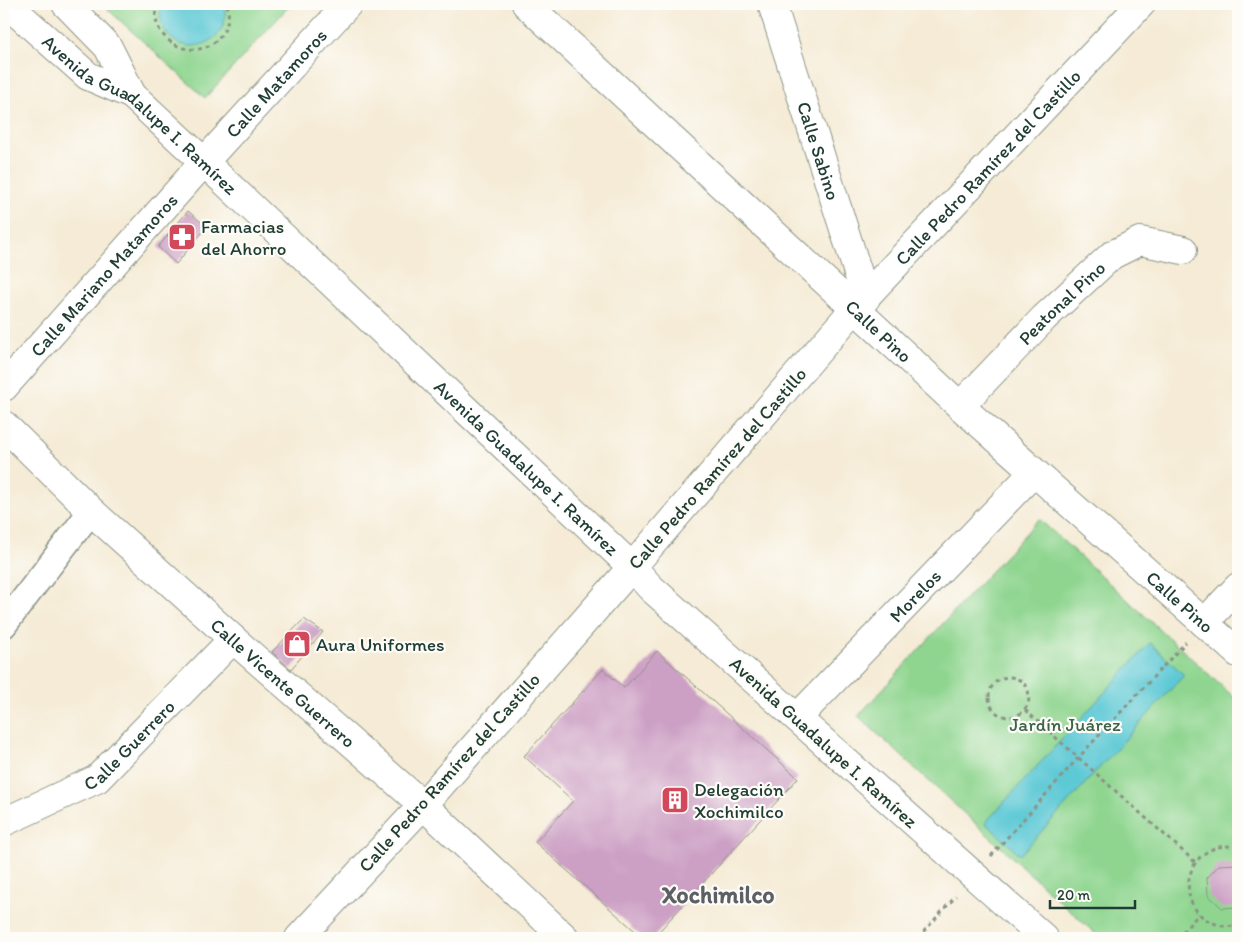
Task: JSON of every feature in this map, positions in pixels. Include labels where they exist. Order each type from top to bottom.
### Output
[{"type":"street","name":"Avenida Guadalupe I. Ramírez","points":[[6,4],[88,76],[132,95],[632,567],[651,588],[1044,938]]},
{"type":"street","points":[[66,4],[108,47],[132,95]]},
{"type":"street","name":"Calle Matamoros","points":[[204,162],[348,4]]},
{"type":"street","name":"Calle Pino","points":[[526,4],[861,303],[960,406],[1238,653]]},
{"type":"street","name":"Calle Sabino","points":[[772,4],[861,303]]},
{"type":"street","name":"Calle Pedro Ramírez del Castillo","points":[[298,938],[423,805],[861,303],[1141,4]]},
{"type":"street","name":"Calle Mariano Matamoros","points":[[4,387],[204,162]]},
{"type":"street","name":"Peatonal Pino","points":[[960,406],[1044,318],[1112,255],[1140,241],[1183,250]]},
{"type":"street","name":"Calle Vicente Guerrero","points":[[4,425],[91,511],[233,640],[423,805],[565,938]]},
{"type":"street","name":"Morelos","points":[[797,718],[1034,472]]},
{"type":"street","points":[[4,625],[91,511]]},
{"type":"street","points":[[1204,623],[1238,587]]},
{"type":"street","name":"Calle Guerrero","points":[[4,822],[97,779],[233,640]]},
{"type":"path","points":[[157,4],[157,23],[164,36],[176,46],[198,49],[205,48],[214,43],[221,36],[226,28],[228,19],[229,10],[227,4]]},
{"type":"path","points":[[918,938],[1078,758],[1204,623]]},
{"type":"path","points":[[1010,676],[1022,681],[1026,686],[1029,698],[1025,710],[1013,717],[999,715],[990,705],[988,698],[992,685],[997,680],[1010,676]]},
{"type":"path","points":[[1025,710],[1195,862]]},
{"type":"path","points":[[1238,847],[1214,848],[1202,855],[1195,862],[1189,877],[1188,890],[1191,903],[1199,914],[1210,922],[1222,926],[1238,925]]},
{"type":"path","points":[[1177,938],[1199,914]]},
{"type":"green space","points":[[102,4],[291,4],[205,98]]},
{"type":"green space","name":"Jardín Juárez","points":[[1039,519],[1238,701],[1238,938],[1100,938],[858,716]]},
{"type":"water","points":[[162,4],[224,4],[225,18],[221,30],[213,39],[203,44],[192,46],[181,44],[171,38],[163,27],[160,15]]},
{"type":"water","points":[[1150,643],[1184,675],[1020,855],[985,823]]},
{"type":"building","name":"Farmacias del Ahorro","points":[[188,211],[207,227],[176,264],[158,247]]},
{"type":"building","name":"Aura Uniformes","points":[[304,619],[323,632],[291,669],[272,652]]},
{"type":"building","name":"Delegación Xochimilco","points":[[657,651],[798,778],[653,938],[643,938],[535,842],[573,801],[524,756],[603,669],[624,688]]},
{"type":"building","points":[[1238,864],[1238,907],[1222,908],[1208,895],[1207,878],[1219,865]]},
{"type":"place","name":"Farmacias del Ahorro","points":[[182,237]]},
{"type":"place","name":"Aura Uniformes","points":[[297,644]]},
{"type":"place","name":"Delegación Xochimilco","points":[[675,800]]},
{"type":"district","name":"Xochimilco","points":[[718,895]]}]
